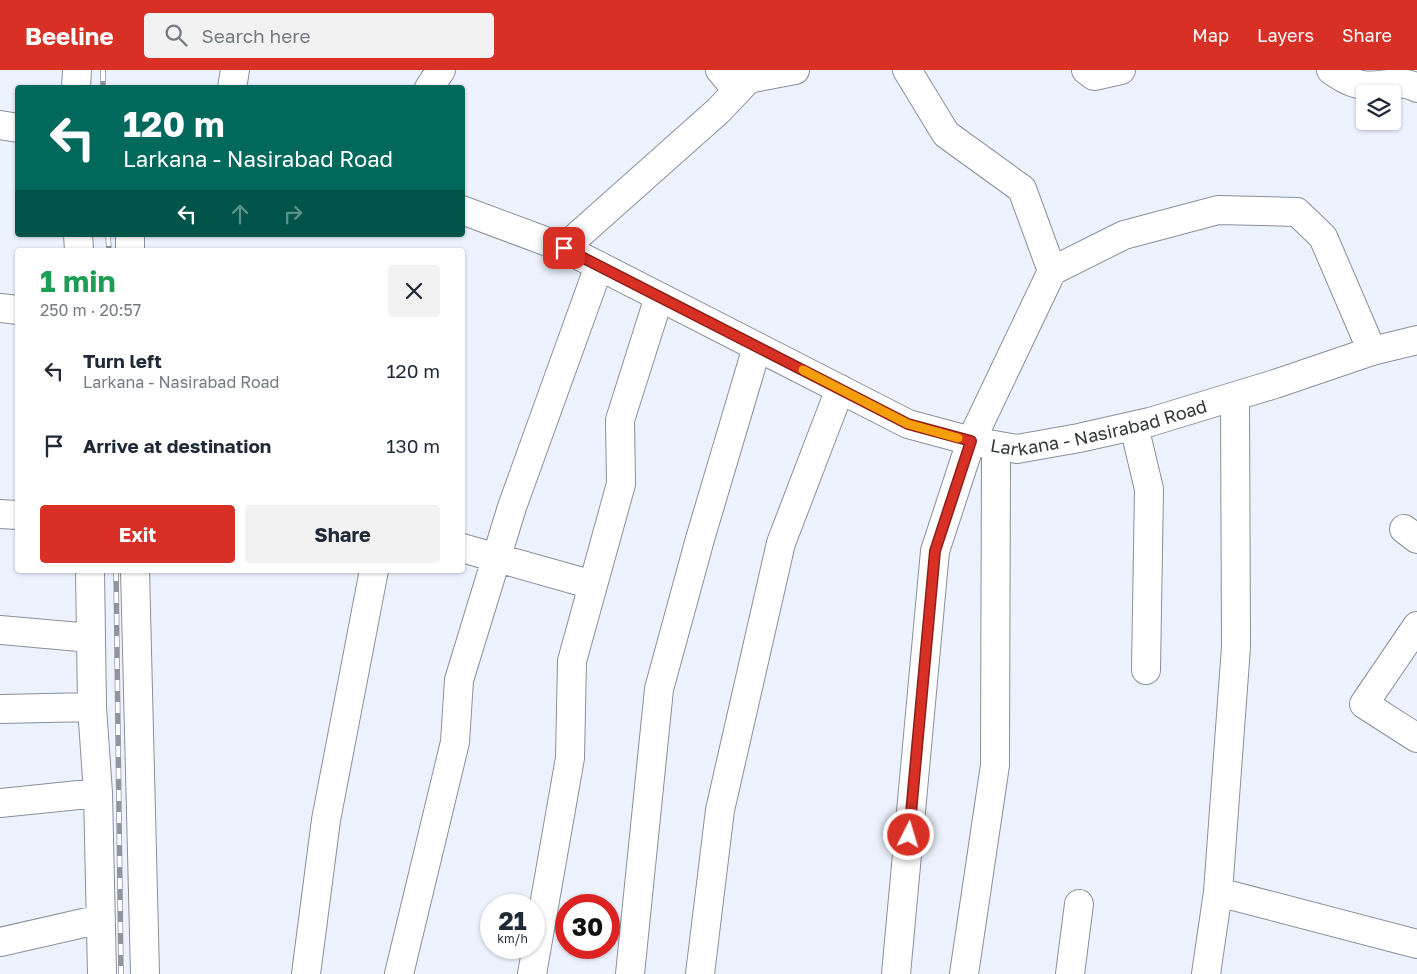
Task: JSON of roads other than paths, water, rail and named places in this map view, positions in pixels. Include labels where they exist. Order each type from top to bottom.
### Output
[{"type":"street","points":[[76,85],[77,70]]},
{"type":"street","points":[[232,85],[235,70]]},
{"type":"street","points":[[431,85],[441,70]]},
{"type":"street","points":[[564,248],[718,111],[741,77],[795,70]]},
{"type":"street","points":[[896,974],[935,551],[984,443],[1052,271],[1022,189],[946,134],[907,70]]},
{"type":"street","points":[[1086,70],[1094,76],[1121,70]]},
{"type":"street","points":[[1331,70],[1346,81],[1364,85],[1409,83],[1417,88]]},
{"type":"street","points":[[0,125],[15,128]]},
{"type":"street","points":[[1052,271],[1124,235],[1218,210],[1297,212],[1322,237],[1372,351]]},
{"type":"street","name":"Larkana - Nasirabad Road","points":[[465,211],[564,248],[908,424],[984,443],[1017,449],[1134,426],[1235,397],[1372,351],[1417,340]]},
{"type":"street","points":[[399,974],[455,742],[459,680],[512,507],[599,266]]},
{"type":"street","points":[[532,974],[570,758],[572,661],[621,484],[620,420],[659,297]]},
{"type":"street","points":[[0,308],[15,310]]},
{"type":"street","points":[[630,974],[659,689],[700,539],[757,347]]},
{"type":"street","points":[[700,974],[720,810],[780,543],[840,389]]},
{"type":"street","points":[[1206,974],[1218,892],[1236,647],[1235,397]]},
{"type":"street","points":[[1134,426],[1149,489],[1146,670]]},
{"type":"street","points":[[964,974],[996,765],[984,443]]},
{"type":"street","points":[[0,514],[15,515]]},
{"type":"street","points":[[465,549],[593,585]]},
{"type":"street","points":[[90,573],[92,706],[98,793],[102,974]]},
{"type":"street","points":[[135,573],[145,974]]},
{"type":"street","points":[[306,974],[326,820],[373,573]]},
{"type":"street","points":[[1417,626],[1364,704],[1417,738]]},
{"type":"street","points":[[0,630],[91,638]]},
{"type":"street","points":[[0,709],[92,706]]},
{"type":"street","points":[[0,803],[98,793]]},
{"type":"street","points":[[1218,892],[1417,944]]},
{"type":"street","points":[[1070,974],[1079,904]]},
{"type":"street","points":[[0,942],[101,918]]},
{"type":"railway","points":[[103,70],[103,85]]},
{"type":"railway","points":[[108,237],[109,248]]},
{"type":"railway","points":[[116,573],[121,974]]}]
